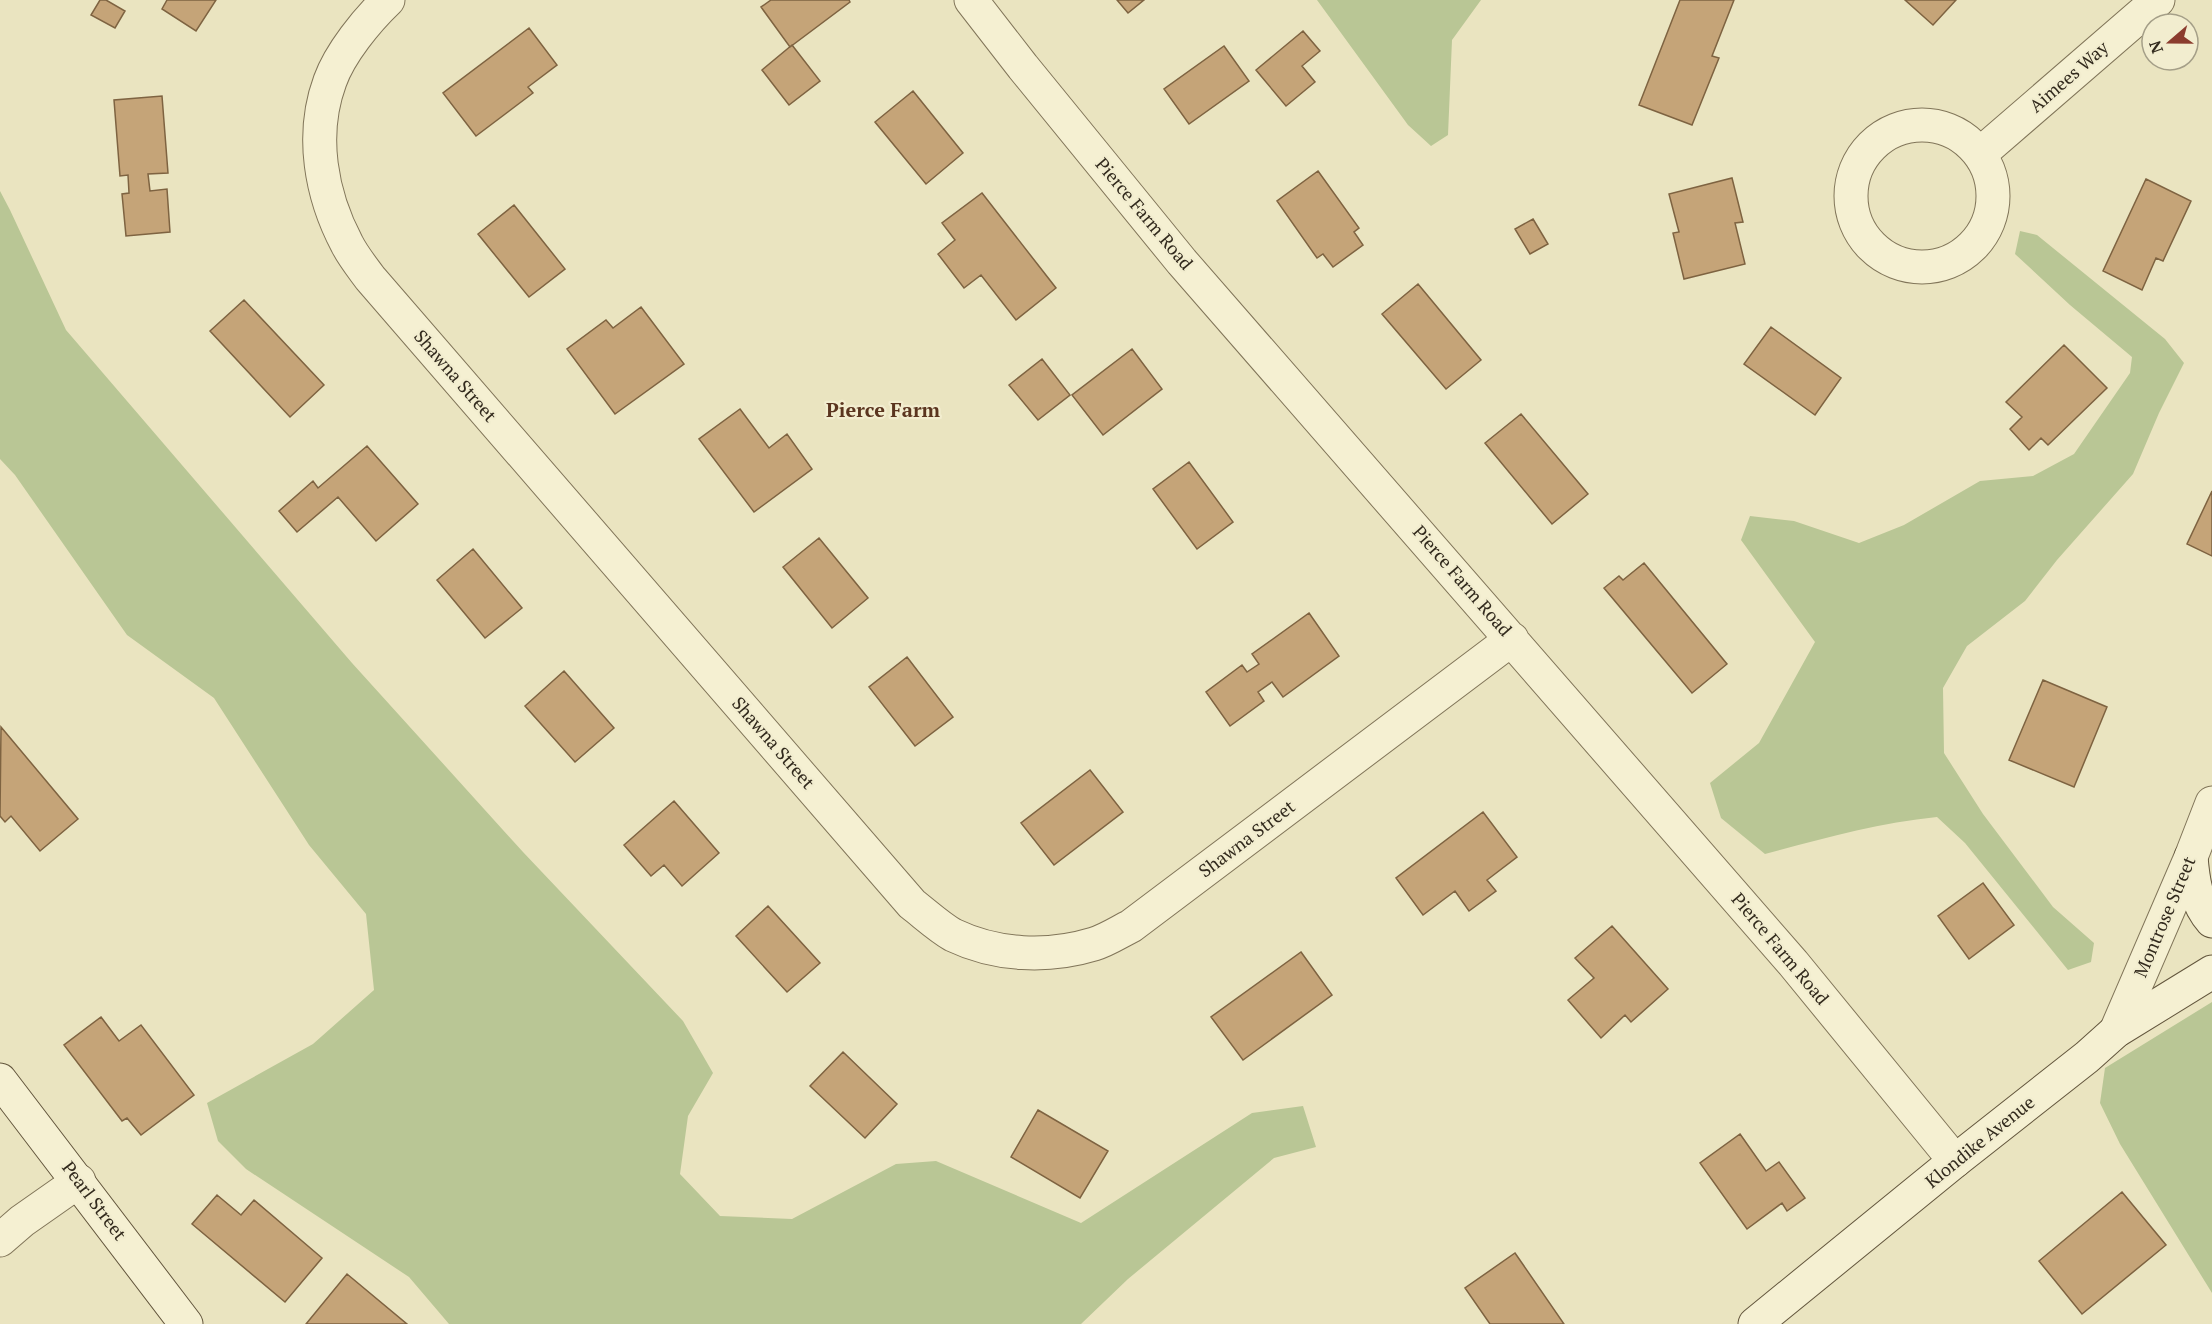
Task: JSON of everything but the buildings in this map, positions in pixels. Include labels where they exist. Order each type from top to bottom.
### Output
[{"type":"street","name":"Shawna Street","points":[[388,0],[369,18],[349,46],[330,80],[321,114],[320,153],[323,180],[332,214],[348,246],[378,287],[912,904],[952,934],[987,946],[1024,954],[1057,952],[1096,943],[1131,926],[1512,639]]},
{"type":"street","name":"Pierce Farm Road","points":[[971,0],[1023,68],[1182,262],[1793,963],[1955,1161]]},
{"type":"street","name":"Aimees Way","points":[[1980,154],[2158,0]]},
{"type":"street","points":[[1922,124],[1944,127],[1964,137],[1980,154],[1991,176],[1994,200],[1988,224],[1975,245],[1954,260],[1931,267],[1906,266],[1884,256],[1866,239],[1855,219],[1851,197],[1854,175],[1864,154],[1880,138],[1899,128],[1922,124]]},
{"type":"street","name":"Montrose Street","points":[[2116,1031],[2212,803]]},
{"type":"street","points":[[2191,857],[2194,885],[2203,911],[2212,921]]},
{"type":"street","name":"Klondike Avenue","points":[[1755,1324],[2087,1057],[2116,1031],[2212,972]]},
{"type":"street","name":"Pearl Street","points":[[0,1080],[186,1324]]},
{"type":"street","points":[[0,1240],[22,1221],[79,1181]]},
{"type":"green space","points":[[1317,0],[1481,0],[1452,40],[1448,135],[1431,146],[1408,125]]},
{"type":"green space","points":[[0,191],[66,330],[352,663],[523,852],[683,1021],[713,1073],[688,1116],[680,1174],[720,1216],[792,1219],[896,1164],[936,1161],[1081,1223],[1252,1113],[1303,1106],[1316,1147],[1274,1158],[1128,1279],[1081,1324],[449,1324],[409,1277],[246,1169],[218,1141],[207,1103],[313,1044],[374,990],[366,914],[309,845],[214,698],[127,635],[15,475],[0,459]]},
{"type":"green space","points":[[2020,231],[2037,235],[2165,339],[2184,363],[2159,413],[2133,474],[2057,560],[2025,601],[1967,646],[1943,688],[1944,753],[1983,814],[2053,907],[2094,943],[2091,962],[2068,970],[1965,843],[1937,817],[1871,827],[1765,854],[1721,818],[1710,783],[1759,743],[1815,642],[1741,540],[1750,516],[1794,521],[1859,543],[1904,525],[1980,481],[2033,476],[2074,454],[2130,373],[2132,357],[2070,305],[2015,254]]},
{"type":"green space","points":[[2212,1002],[2212,1293],[2120,1144],[2100,1103],[2105,1068]]},
{"type":"district","name":"Pierce Farm","points":[[883,410]]}]
